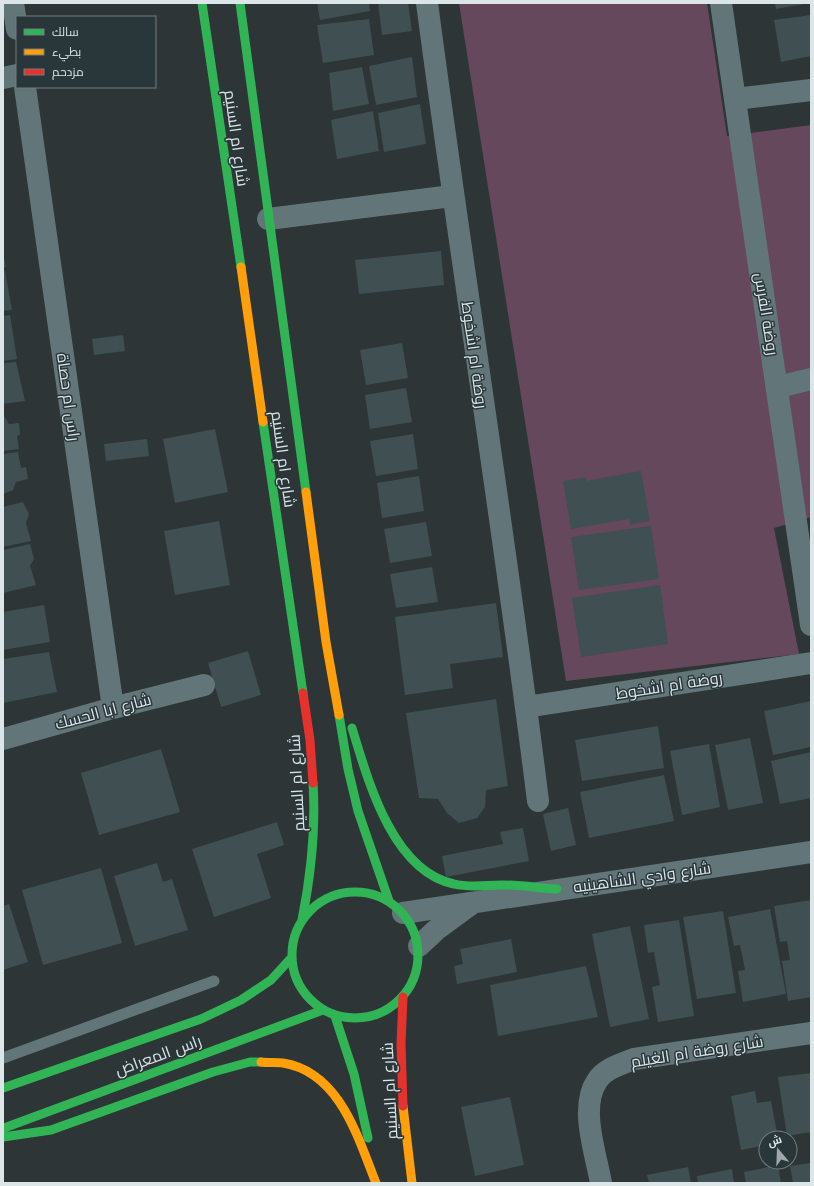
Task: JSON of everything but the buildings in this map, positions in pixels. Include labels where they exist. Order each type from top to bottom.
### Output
[{"type":"main road","name":"شارع ام السنيم","points":[[202,3],[310,740],[314,788],[314,831],[311,872],[302,920]]},
{"type":"main road","name":"شارع ام السنيم","points":[[240,3],[326,642],[348,770],[358,811],[396,907]]},
{"type":"main road","points":[[326,642],[360,752],[380,808],[405,851],[418,866],[432,876],[448,883],[471,886],[508,885],[557,889]]},
{"type":"main road","points":[[351,892],[371,894],[396,907],[413,928],[419,946],[419,964],[413,982],[403,997],[389,1009],[372,1017],[353,1019],[335,1016],[323,1010],[310,1000],[300,988],[294,973],[292,957],[294,938],[302,920],[315,906],[332,896],[351,892]]},
{"type":"main road","name":"راس المعراض","points":[[3,1088],[201,1019],[241,1000],[271,980],[292,957]]},
{"type":"main road","name":"شارع ام السنيم","points":[[403,997],[400,1046],[404,1128],[412,1183]]},
{"type":"main road","name":"راس المعراض","points":[[3,1128],[323,1010]]},
{"type":"main road","name":"شارع ام السنيم","points":[[335,1016],[354,1074],[376,1183]]},
{"type":"main road","points":[[3,1137],[51,1130],[213,1072],[250,1062],[284,1063],[302,1069],[322,1082],[338,1101],[353,1124],[376,1183]]},
{"type":"street","points":[[13,3],[16,22]]},
{"type":"street","name":"روضة ام اشخوط","points":[[427,3],[452,196],[526,707],[538,800]]},
{"type":"street","name":"روضة الفرس","points":[[721,3],[778,387],[811,625]]},
{"type":"street","points":[[3,78],[16,74]]},
{"type":"street","name":"راس ام حصاة","points":[[25,88],[113,708]]},
{"type":"street","points":[[735,99],[811,90]]},
{"type":"street","points":[[268,219],[452,196]]},
{"type":"street","points":[[778,387],[811,379]]},
{"type":"street","name":"روضة ام اشخوط","points":[[526,707],[811,663]]},
{"type":"street","name":"شارع ابا الحسك","points":[[3,739],[113,708],[204,685]]},
{"type":"street","name":"شارع وادي الشاهينيه","points":[[396,907],[473,904],[557,889],[811,852]]},
{"type":"street","name":"شارع وادي الشاهينيه","points":[[419,946],[436,930],[473,904]]},
{"type":"street","name":"شارع روضة ام الغيلم","points":[[601,1183],[588,1112],[590,1095],[597,1080],[613,1068],[634,1059],[811,1033]]},
{"type":"lane","points":[[3,1058],[214,981]]},
{"type":"shaded area","points":[[459,3],[707,3],[727,136],[811,125],[811,517],[774,528],[799,654],[566,681]]},
{"type":"traffic: fast","points":[[202,3],[241,267]]},
{"type":"traffic: fast","points":[[240,3],[306,492]]},
{"type":"traffic: fast","points":[[263,422],[303,693]]},
{"type":"traffic: fast","points":[[339,715],[348,769],[358,811],[389,901]]},
{"type":"traffic: fast","points":[[352,728],[375,797],[386,821],[399,843],[414,861],[432,876],[460,885],[509,885],[557,889]]},
{"type":"traffic: fast","points":[[302,920],[312,852],[314,818],[313,783]]},
{"type":"traffic: fast","points":[[361,892],[373,894],[385,899],[400,910],[411,925],[416,937],[418,955],[416,973],[411,985],[400,1000],[385,1011],[373,1016],[349,1018],[337,1016],[325,1011],[310,1000],[299,985],[294,973],[292,949],[294,937],[299,925],[310,910],[325,899],[337,894],[361,892]]},
{"type":"traffic: fast","points":[[3,1088],[201,1019],[241,1000],[271,980],[292,957]]},
{"type":"traffic: fast","points":[[4,1128],[323,1010]]},
{"type":"traffic: fast","points":[[335,1016],[354,1074],[368,1138]]},
{"type":"traffic: fast","points":[[3,1137],[51,1130],[213,1072],[250,1062],[261,1062]]},
{"type":"traffic: slow","points":[[241,267],[263,422]]},
{"type":"traffic: slow","points":[[306,492],[326,642],[339,715]]},
{"type":"traffic: slow","points":[[261,1062],[283,1063],[303,1069],[319,1079],[333,1093],[354,1128],[376,1183]]},
{"type":"traffic: slow","points":[[403,1106],[412,1183]]},
{"type":"traffic: jam","points":[[303,693],[310,740],[313,783]]},
{"type":"traffic: jam","points":[[403,997],[401,1044],[403,1106]]}]
